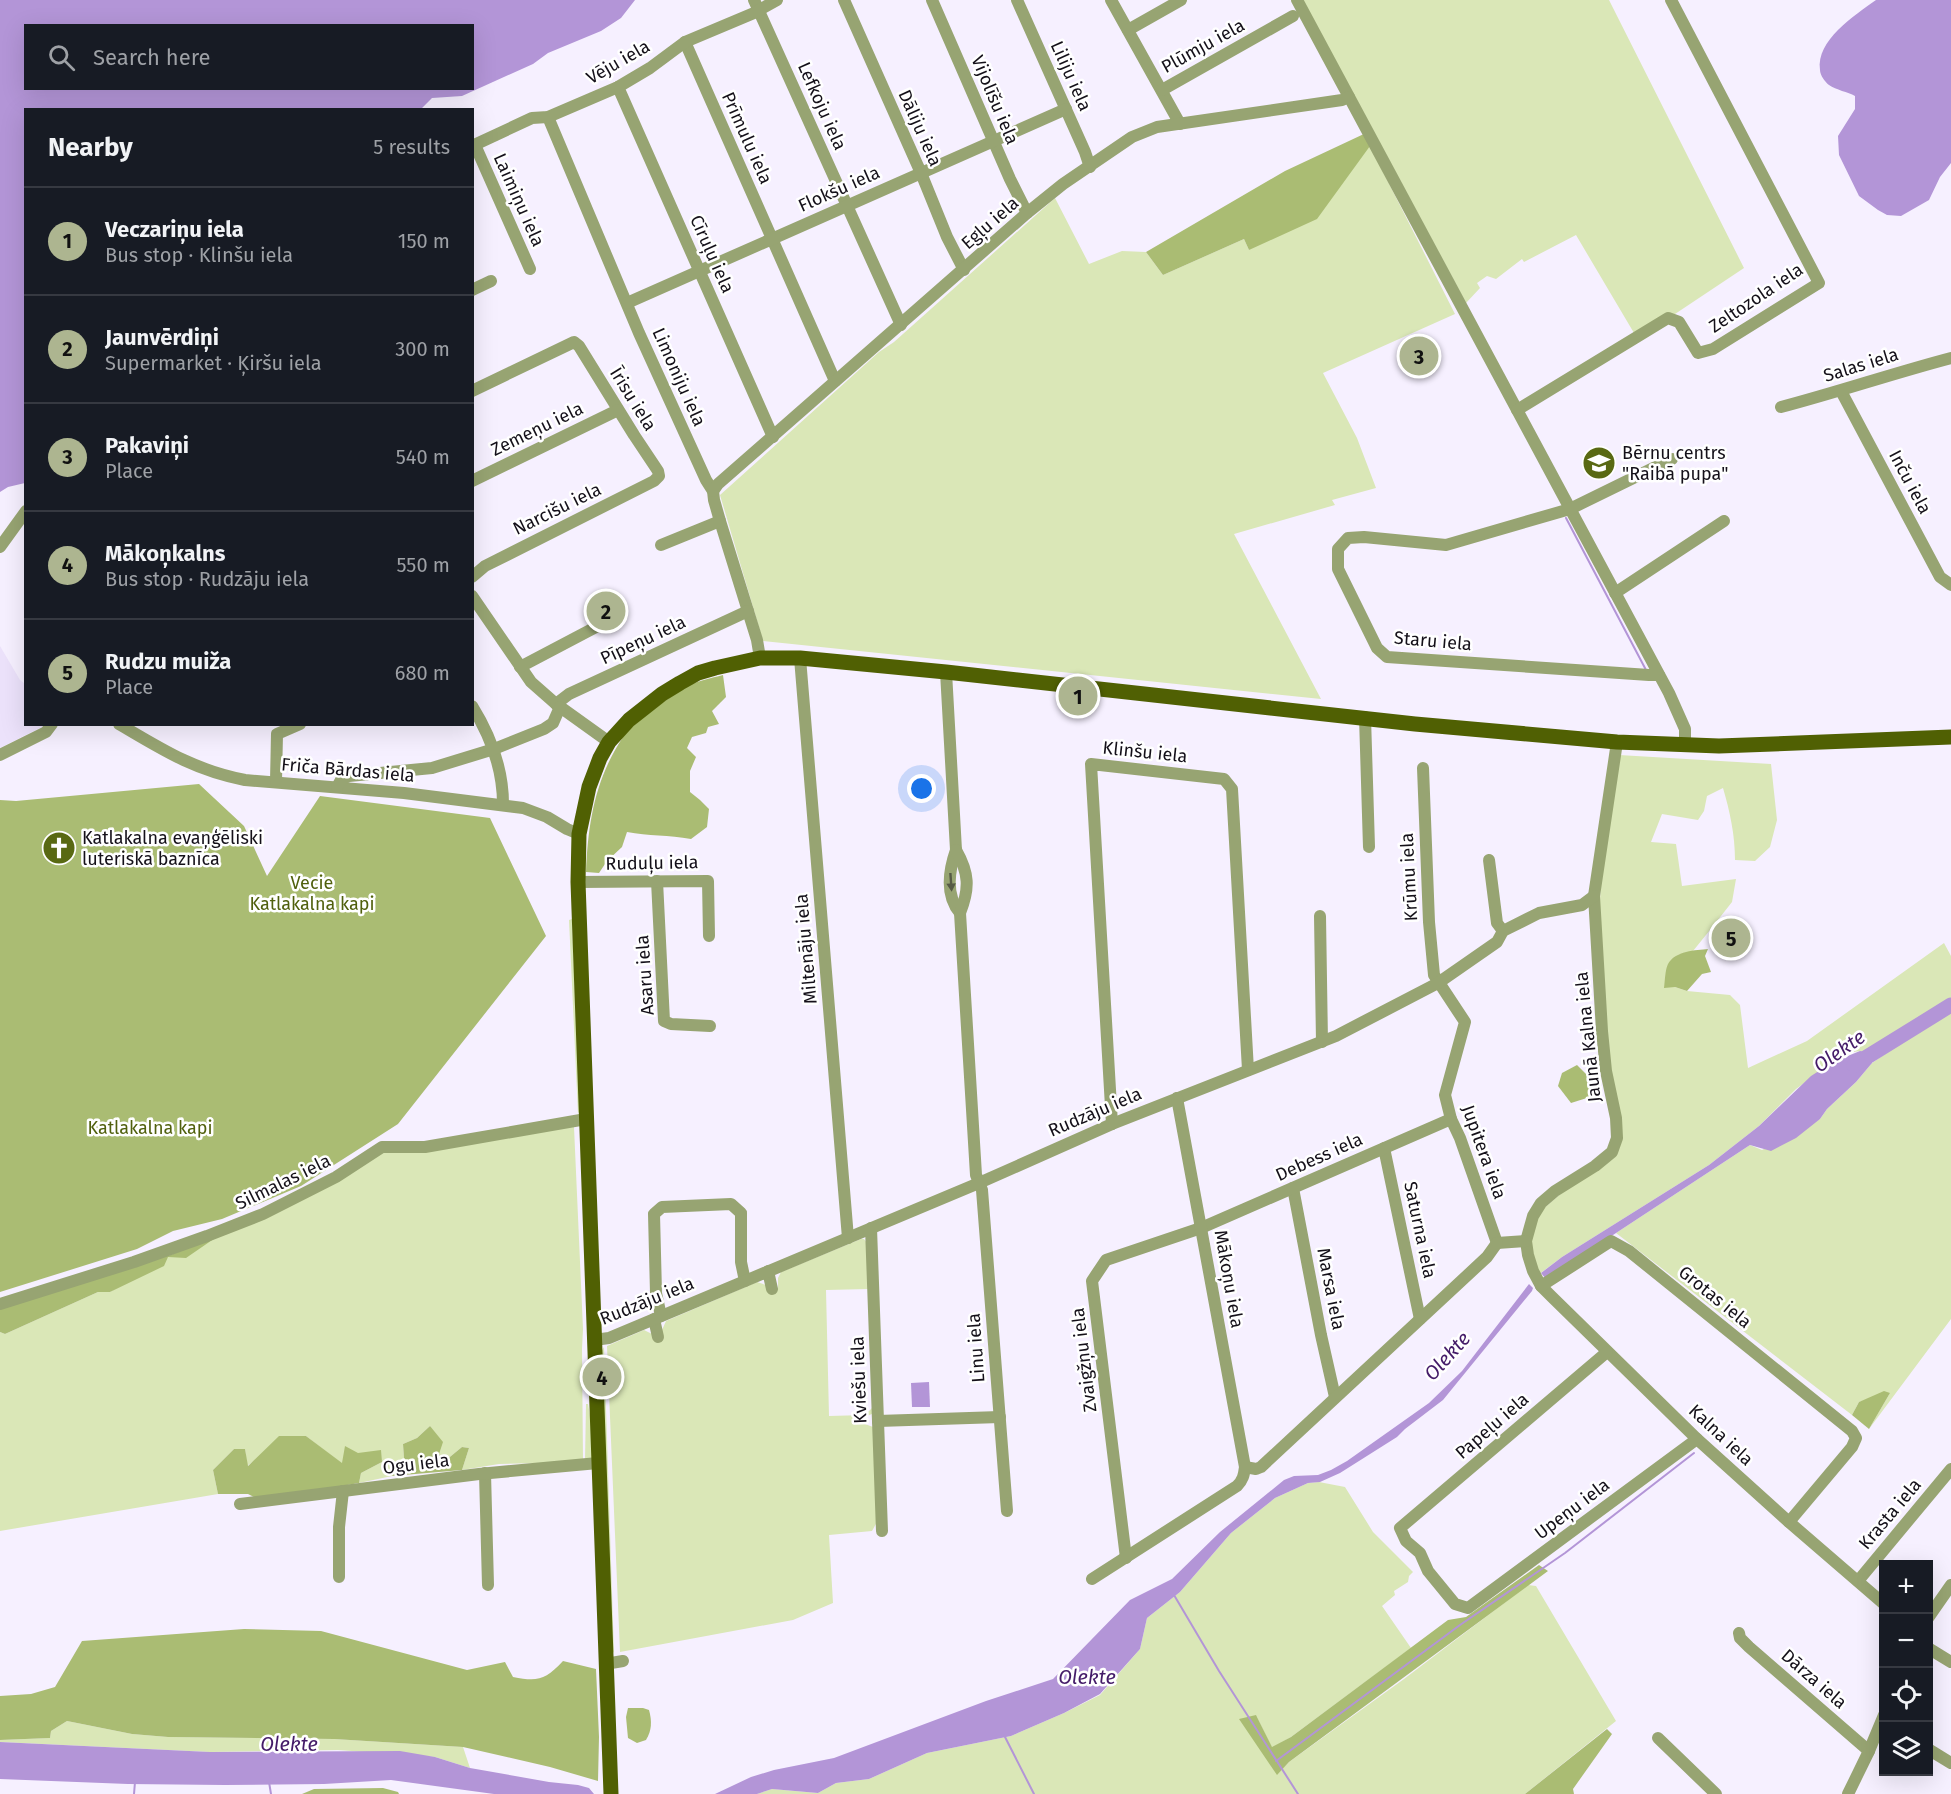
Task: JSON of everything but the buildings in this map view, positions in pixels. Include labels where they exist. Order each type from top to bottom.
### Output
[{"type":"main road","points":[[611,1794],[578,882],[579,834],[594,772],[609,742],[629,720],[662,694],[698,673],[760,658],[800,658],[1485,731],[1617,742],[1685,745],[1772,744],[1951,737]]},
{"type":"street","name":"Vēju iela","points":[[474,146],[532,118],[548,117],[618,87],[650,68],[685,42],[756,5],[777,0]]},
{"type":"street","name":"Dāliju iela","points":[[844,0],[947,237],[964,270]]},
{"type":"street","name":"Vijolīšu iela","points":[[932,0],[1027,213]]},
{"type":"street","name":"Liliju iela","points":[[1017,0],[1090,167]]},
{"type":"street","points":[[1111,0],[1180,124]]},
{"type":"street","points":[[1128,30],[1181,0]]},
{"type":"street","points":[[1298,0],[1659,675],[1685,729],[1685,745]]},
{"type":"street","name":"Zeltozola iela","points":[[1517,410],[1668,318],[1679,322],[1698,353],[1713,349],[1819,283],[1671,0]]},
{"type":"street","name":"Lefkoju iela","points":[[756,5],[901,325]]},
{"type":"street","name":"Plūmju iela","points":[[1162,90],[1293,16]]},
{"type":"street","name":"Prīmulu iela","points":[[685,42],[835,381]]},
{"type":"street","name":"Cīruļu iela","points":[[618,87],[772,437]]},
{"type":"street","name":"Egļu iela","points":[[713,492],[718,484],[1027,213],[1063,184],[1142,132],[1157,127],[1342,100],[1349,97]]},
{"type":"street","name":"Flokšu iela","points":[[627,303],[1066,109]]},
{"type":"street","name":"Limoniju iela","points":[[548,117],[627,303],[713,492],[757,640],[760,658]]},
{"type":"street","name":"Laimiņu iela","points":[[474,146],[530,269]]},
{"type":"street","points":[[474,289],[491,281]]},
{"type":"street","name":"Īrisu iela","points":[[474,390],[574,342],[579,346],[659,476]]},
{"type":"street","name":"Salas iela","points":[[1781,407],[1951,358]]},
{"type":"street","name":"Inču iela","points":[[1841,391],[1940,577],[1951,585]]},
{"type":"street","name":"Zemeņu iela","points":[[474,480],[618,410]]},
{"type":"street","points":[[1570,509],[1672,459]]},
{"type":"street","name":"Narcišu iela","points":[[474,575],[484,566],[654,481],[659,476]]},
{"type":"street","name":"Staru iela","points":[[1570,509],[1446,545],[1364,537],[1348,538],[1338,549],[1338,568],[1377,648],[1388,657],[1659,675]]},
{"type":"street","points":[[0,547],[24,514]]},
{"type":"street","points":[[661,544],[720,521]]},
{"type":"street","points":[[1615,593],[1724,521]]},
{"type":"street","points":[[474,599],[531,682],[609,742]]},
{"type":"street","name":"Pīpeņu iela","points":[[558,705],[569,694],[748,611]]},
{"type":"street","points":[[520,667],[597,627]]},
{"type":"street","name":"Miltenāju iela","points":[[800,658],[848,1238]]},
{"type":"street","name":"Linu iela","points":[[946,672],[956,849],[965,865],[967,886],[967,895],[960,913],[976,1169],[982,1190],[1007,1511]]},
{"type":"street","points":[[337,787],[341,780],[349,776],[432,768],[494,749],[544,729],[553,723],[558,705]]},
{"type":"street","points":[[474,710],[494,749],[503,792],[503,804]]},
{"type":"street","points":[[1365,717],[1369,847]]},
{"type":"street","points":[[0,755],[45,732],[50,726]]},
{"type":"street","name":"Friča Bārdas iela","points":[[122,726],[172,755],[197,767],[222,775],[245,780],[276,781],[503,804],[534,811],[579,834]]},
{"type":"street","points":[[276,781],[277,734],[295,726]]},
{"type":"street","name":"Jaunā Kalna iela","points":[[1526,1240],[1533,1216],[1541,1203],[1612,1152],[1617,1138],[1616,1118],[1606,1071],[1603,1041],[1594,896],[1617,742]]},
{"type":"street","name":"Klinšu iela","points":[[1112,1124],[1091,764],[1224,779],[1232,789],[1248,1070]]},
{"type":"street","name":"Krūmu iela","points":[[1423,768],[1429,922],[1434,975],[1438,983]]},
{"type":"street","points":[[1488,860],[1497,923],[1503,931]]},
{"type":"street","name":"Asaru iela","points":[[657,881],[664,1021],[671,1024],[710,1026]]},
{"type":"street","name":"Ruduļu iela","points":[[578,882],[708,881],[709,936]]},
{"type":"street","name":"Rudzāju iela","points":[[594,1340],[606,1339],[979,1183],[1112,1124],[1322,1042],[1438,983],[1497,942],[1503,931],[1539,913],[1582,905],[1594,896]]},
{"type":"street","points":[[1320,916],[1322,1042]]},
{"type":"street","name":"Jupitera iela","points":[[1438,983],[1465,1022],[1445,1095],[1451,1119],[1460,1138],[1497,1243]]},
{"type":"street","name":"Mākoņu iela","points":[[1177,1098],[1245,1467]]},
{"type":"street","name":"Silmalas iela","points":[[0,1304],[134,1262],[263,1214],[336,1177],[382,1148],[425,1147],[586,1119]]},
{"type":"street","name":"Debess iela","points":[[1201,1228],[1451,1119]]},
{"type":"street","name":"Saturna iela","points":[[1384,1148],[1420,1320]]},
{"type":"street","name":"Marsa iela","points":[[1293,1188],[1335,1397]]},
{"type":"street","points":[[658,1337],[654,1214],[662,1207],[731,1204],[741,1213],[741,1262],[745,1281]]},
{"type":"street","name":"Kviešu iela","points":[[871,1228],[882,1531]]},
{"type":"street","name":"Zvaigžņu iela","points":[[1126,1558],[1092,1281],[1106,1260],[1201,1228]]},
{"type":"street","points":[[1092,1579],[1237,1486],[1242,1481],[1245,1467],[1256,1469],[1261,1467],[1487,1257],[1497,1243],[1526,1240],[1533,1271],[1541,1286]]},
{"type":"street","name":"Grotas iela","points":[[1541,1286],[1611,1241],[1629,1251],[1852,1431],[1856,1438],[1852,1447],[1789,1522]]},
{"type":"street","points":[[768,1271],[772,1289]]},
{"type":"street","name":"Kalna iela","points":[[1541,1286],[1697,1438],[1879,1600]]},
{"type":"street","name":"Papeļu iela","points":[[1468,1608],[1455,1604],[1428,1571],[1420,1553],[1406,1541],[1400,1528],[1607,1352]]},
{"type":"street","points":[[878,1421],[1000,1417]]},
{"type":"street","name":"Upeņu iela","points":[[1468,1608],[1697,1438]]},
{"type":"street","name":"Ogu iela","points":[[240,1504],[485,1473],[598,1463]]},
{"type":"street","name":"Krasta iela","points":[[1858,1581],[1951,1469]]},
{"type":"street","points":[[485,1473],[488,1585]]},
{"type":"street","points":[[339,1577],[339,1527],[343,1491]]},
{"type":"street","points":[[1932,1614],[1951,1585]]},
{"type":"street","name":"Dārza iela","points":[[1739,1633],[1740,1638],[1749,1647],[1869,1750]]},
{"type":"street","points":[[1933,1651],[1951,1662]]},
{"type":"street","points":[[605,1664],[623,1661]]},
{"type":"street","points":[[1848,1794],[1881,1722]]},
{"type":"street","points":[[1658,1738],[1716,1794]]},
{"type":"street","points":[[1933,1751],[1951,1762]]},
{"type":"shaded area","points":[[0,646],[24,683],[24,726],[44,726],[0,748]]},
{"type":"green space","points":[[1303,0],[1609,0],[1744,268],[1675,314],[1663,317],[1634,333],[1576,235],[1524,262],[1522,259],[1496,279],[1487,276],[1477,283],[1480,288],[1466,303]]},
{"type":"green space","points":[[1366,133],[1370,146],[1317,219],[1249,250],[1244,239],[1163,275],[1146,252],[1285,171]]},
{"type":"green space","points":[[1370,146],[1455,314],[1323,373],[1357,438],[1376,488],[1332,500],[1335,505],[1234,534],[1321,699],[763,641],[720,495],[1055,198],[1089,264],[1122,251],[1146,252],[1163,275],[1244,239],[1249,250]]},
{"type":"green space","points":[[723,675],[726,697],[712,711],[719,724],[708,727],[706,733],[692,737],[687,748],[696,757],[690,771],[690,792],[709,809],[707,827],[691,839],[627,832],[622,847],[607,861],[599,873],[586,872],[595,802],[606,769],[623,737],[644,717],[681,690]]},
{"type":"green space","points":[[1619,755],[1771,764],[1777,820],[1770,847],[1755,861],[1735,860],[1732,824],[1723,788],[1707,796],[1704,811],[1698,820],[1662,814],[1651,842],[1676,844],[1682,886],[1736,879],[1732,902],[1693,951],[1678,955],[1675,987],[1687,991],[1730,995],[1740,1005],[1748,1068],[1807,1041],[1944,943],[1951,956],[1951,1002],[1867,1052],[1853,1052],[1833,1062],[1796,1089],[1759,1126],[1709,1165],[1562,1257],[1538,1275],[1530,1239],[1537,1214],[1617,1146],[1607,1047],[1599,924],[1601,876]]},
{"type":"green space","points":[[199,784],[244,826],[267,876],[320,796],[490,818],[546,936],[398,1124],[301,1186],[222,1219],[173,1231],[137,1249],[0,1292],[0,800],[16,801]]},
{"type":"green space","points":[[572,919],[580,1109],[578,1114],[569,920]]},
{"type":"green space","points":[[1708,949],[1705,956],[1711,972],[1702,974],[1687,991],[1675,987],[1664,988],[1666,969],[1671,960],[1686,952]]},
{"type":"green space","points":[[1951,1009],[1951,1319],[1869,1429],[1890,1393],[1859,1402],[1852,1415],[1616,1233],[1750,1145],[1762,1150],[1820,1119],[1872,1063]]},
{"type":"green space","points":[[1577,1065],[1596,1084],[1590,1097],[1571,1103],[1558,1086],[1562,1073]]},
{"type":"green space","points":[[574,1127],[583,1329],[583,1462],[499,1464],[462,1470],[469,1448],[462,1447],[445,1461],[439,1454],[430,1426],[417,1438],[403,1444],[404,1458],[392,1476],[359,1483],[361,1473],[382,1462],[342,1464],[306,1436],[259,1457],[247,1466],[245,1449],[234,1449],[213,1470],[218,1494],[0,1531],[0,1332],[5,1334],[98,1292],[110,1292],[168,1256],[218,1236],[384,1152]]},
{"type":"green space","points":[[218,1236],[186,1258],[168,1257],[164,1266],[110,1292],[98,1292],[5,1334],[0,1332],[0,1309],[158,1256],[168,1256]]},
{"type":"green space","points":[[864,1239],[870,1247],[869,1289],[826,1290],[829,1416],[865,1415],[873,1407],[874,1413],[865,1417],[865,1424],[873,1427],[877,1522],[872,1531],[829,1535],[833,1603],[793,1620],[620,1652],[607,1346],[644,1330],[652,1334],[662,1330],[666,1321],[757,1282],[778,1289],[778,1278],[781,1272]]},
{"type":"green space","points":[[604,1347],[614,1653],[610,1647],[601,1352]]},
{"type":"green space","points":[[1884,1391],[1890,1393],[1869,1429],[1852,1415],[1859,1402]]},
{"type":"green space","points":[[586,1404],[588,1404],[593,1433],[594,1456],[585,1461]]},
{"type":"green space","points":[[430,1426],[443,1442],[439,1454],[445,1461],[462,1447],[469,1448],[462,1470],[392,1476],[404,1458],[403,1444],[417,1438]]},
{"type":"green space","points":[[279,1436],[306,1436],[342,1463],[345,1446],[358,1453],[381,1450],[382,1462],[361,1473],[359,1483],[260,1500],[248,1494],[218,1494],[213,1470],[234,1449],[245,1449],[248,1466]]},
{"type":"green space","points":[[1319,1482],[1345,1487],[1373,1532],[1413,1572],[1408,1582],[1394,1591],[1395,1595],[1382,1606],[1411,1648],[1291,1737],[1272,1748],[1256,1715],[1277,1774],[1289,1762],[1528,1585],[1536,1586],[1616,1721],[1525,1794],[757,1794],[772,1789],[818,1793],[836,1783],[869,1779],[927,1753],[1011,1736],[1100,1695],[1140,1649],[1147,1618],[1180,1592],[1231,1533],[1275,1498],[1308,1483]]},
{"type":"green space","points":[[1539,1565],[1548,1571],[1289,1762],[1277,1775],[1239,1719],[1256,1715],[1272,1747],[1291,1737],[1448,1620],[1466,1617]]},
{"type":"green space","points":[[244,1629],[321,1631],[467,1670],[505,1662],[513,1677],[522,1679],[546,1676],[563,1661],[596,1669],[598,1781],[550,1767],[463,1747],[334,1739],[168,1737],[132,1734],[67,1721],[51,1731],[50,1738],[0,1740],[0,1696],[31,1694],[55,1687],[82,1641]]},
{"type":"green space","points":[[628,1708],[649,1710],[651,1725],[646,1740],[637,1743],[628,1738],[626,1717]]},
{"type":"green space","points":[[67,1721],[132,1734],[168,1737],[334,1739],[463,1747],[470,1768],[435,1757],[338,1750],[210,1752],[0,1742],[0,1740],[50,1738],[51,1731]]},
{"type":"green space","points":[[1607,1729],[1612,1734],[1573,1789],[1574,1794],[1525,1794]]},
{"type":"green space","points":[[383,1788],[399,1794],[302,1794],[314,1789]]},
{"type":"water","points":[[0,0],[635,0],[621,18],[601,31],[548,53],[533,64],[462,96],[432,98],[422,108],[24,108],[24,483],[8,487],[0,492]]},
{"type":"water","points":[[1876,0],[1951,0],[1951,163],[1940,177],[1929,200],[1901,216],[1887,215],[1859,196],[1839,155],[1838,136],[1855,109],[1855,96],[1829,85],[1820,72],[1820,59],[1830,39],[1848,21]]},
{"type":"water","name":"Olekte","points":[[1860,1051],[1869,1054],[1872,1063],[1820,1119],[1796,1138],[1771,1151],[1750,1145],[1546,1279],[1541,1273],[1562,1257],[1709,1165],[1759,1126],[1811,1076],[1833,1062]]},
{"type":"water","name":"Olekte","points":[[1529,1284],[1533,1288],[1532,1291],[1443,1400],[1397,1437],[1340,1473],[1320,1482],[1308,1483],[1275,1498],[1231,1533],[1180,1592],[1147,1618],[1140,1649],[1100,1694],[1064,1713],[1011,1736],[927,1753],[869,1779],[836,1783],[818,1793],[772,1789],[757,1794],[715,1794],[751,1777],[834,1758],[986,1701],[1053,1679],[1130,1600],[1172,1579],[1220,1532],[1284,1480],[1294,1476],[1318,1475],[1331,1470],[1429,1403],[1462,1371]]},
{"type":"water","points":[[929,1382],[930,1407],[912,1407],[911,1383]]},
{"type":"water","name":"Olekte","points":[[0,1742],[210,1752],[400,1751],[435,1757],[470,1768],[578,1785],[589,1788],[594,1794],[494,1794],[391,1780],[324,1784],[225,1785],[0,1779]]},
{"type":"waterway","points":[[1566,518],[1646,670]]},
{"type":"waterway","name":"Olekte","points":[[1854,1065],[1951,1005]]},
{"type":"waterway","points":[[1276,1761],[1460,1625],[1565,1553],[1694,1453]]},
{"type":"waterway","points":[[1174,1595],[1219,1671],[1298,1794]]},
{"type":"waterway","points":[[1004,1735],[1034,1794]]},
{"type":"waterway","points":[[134,1794],[135,1782]]},
{"type":"waterway","points":[[269,1782],[271,1794]]},
{"type":"place","name":"Pakaviņi","points":[[1419,356]]},
{"type":"place","name":"Bērnu centrs \"Raibā pupa\"","points":[[1599,463]]},
{"type":"place","name":"Jaunvērdiņi","points":[[606,611]]},
{"type":"place","name":"Veczariņu iela","points":[[1078,696]]},
{"type":"place","name":"Katlakalna evaņģēliski luteriskā baznīca","points":[[59,848]]},
{"type":"place","name":"Rudzu muiža","points":[[1731,938]]},
{"type":"place","name":"Mākoņkalns","points":[[602,1377]]},
{"type":"park label","name":"Vecie Katlakalna kapi","points":[[312,893]]},
{"type":"park label","name":"Katlakalna kapi","points":[[150,1128]]}]
